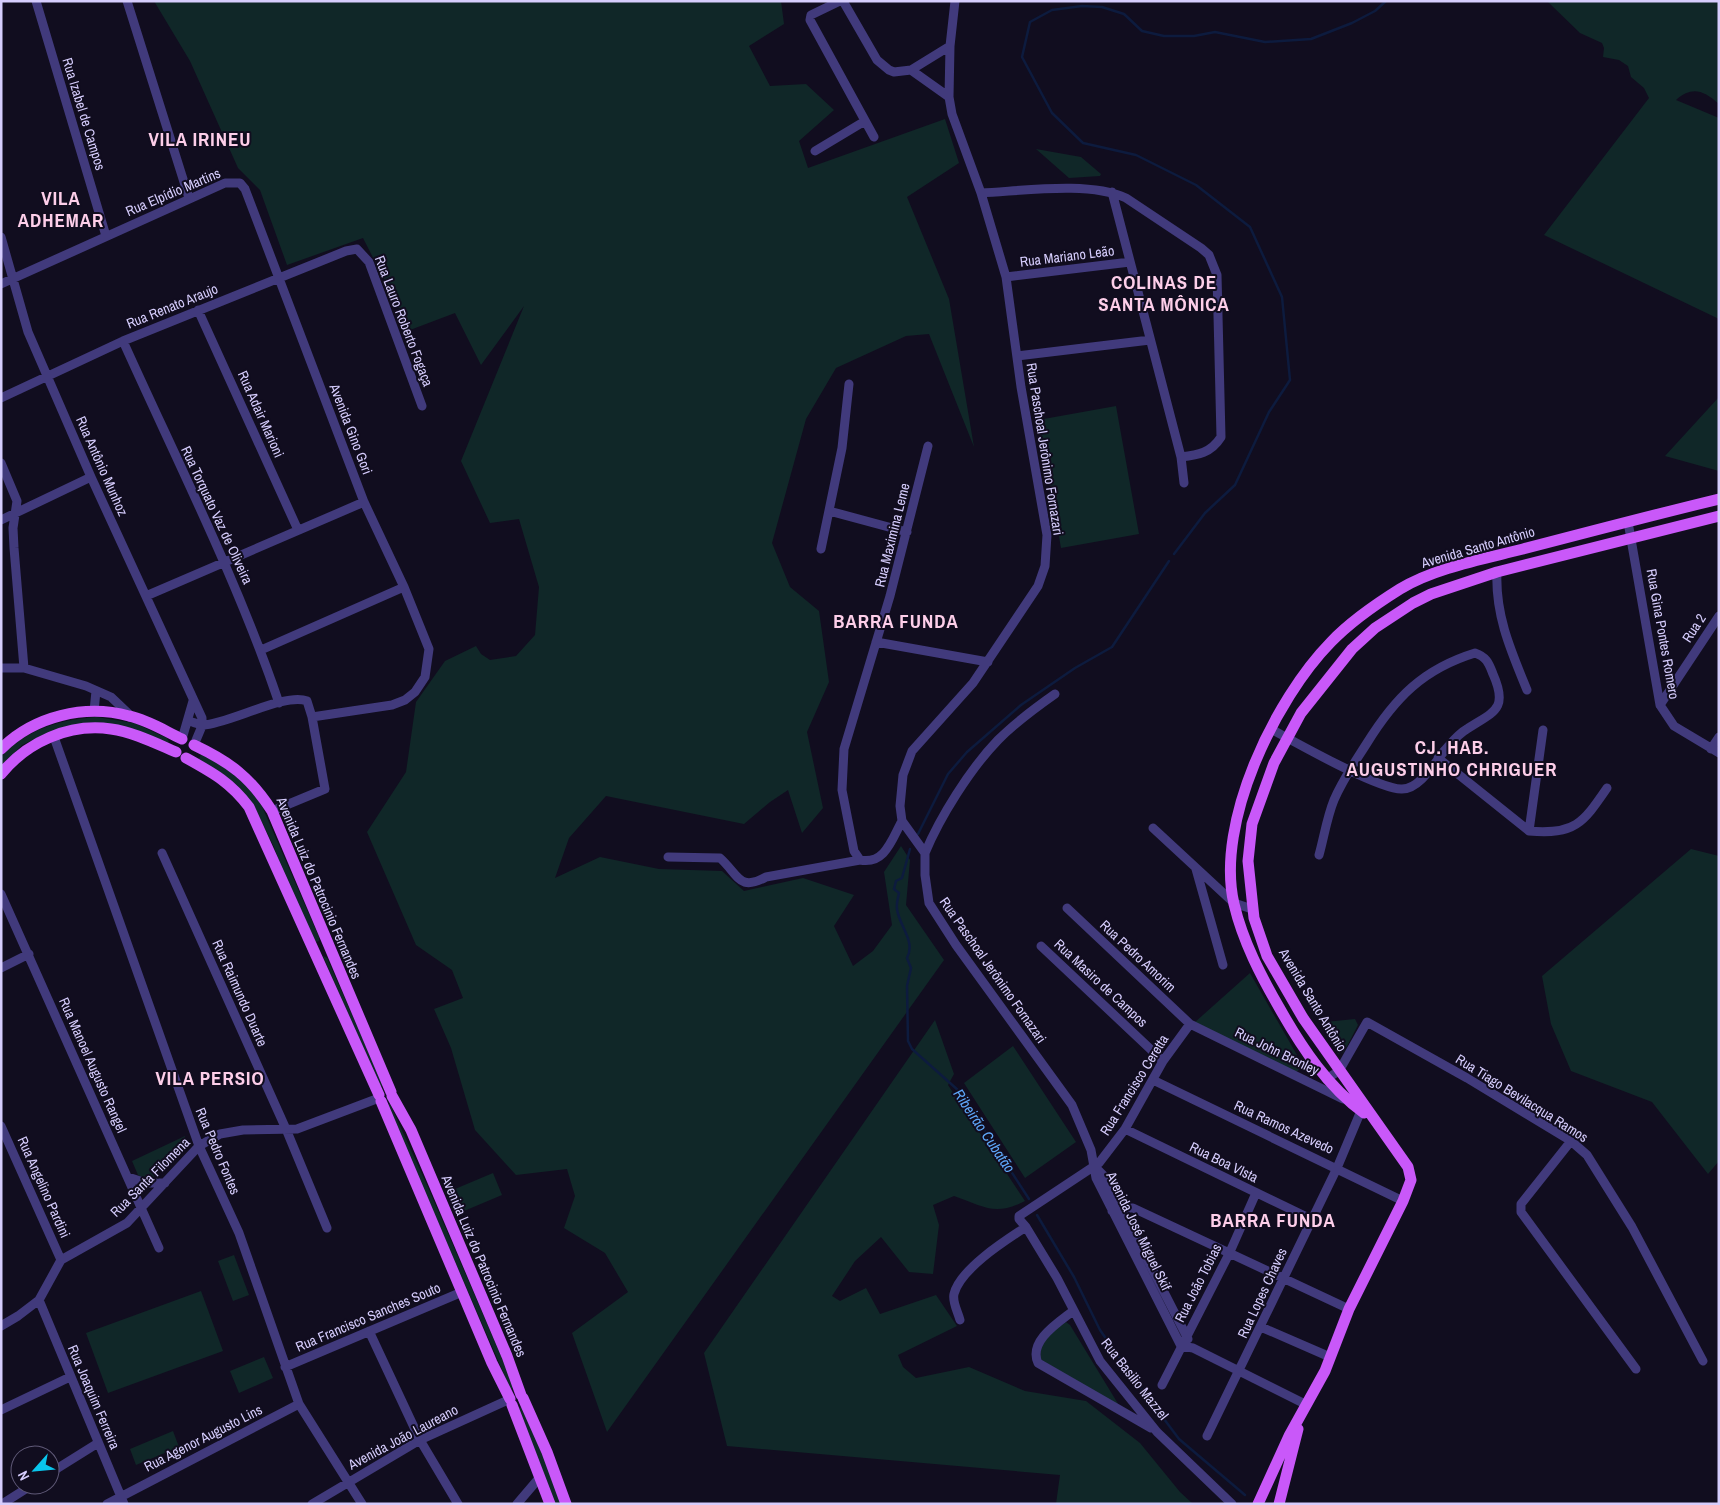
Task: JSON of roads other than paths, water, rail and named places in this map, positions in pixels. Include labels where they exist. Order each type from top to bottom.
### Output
[{"type":"main road","name":"Avenida Santo Antônio","points":[[1260,1498],[1289,1436],[1300,1420],[1325,1371],[1349,1309],[1411,1180],[1408,1167],[1374,1120],[1326,1079],[1290,1026],[1255,964],[1234,903],[1231,853],[1240,805],[1254,766],[1271,729],[1288,698],[1331,642],[1359,617],[1401,588],[1423,577],[1460,566],[1719,499]]},
{"type":"main road","name":"Avenida Santo Antônio","points":[[1359,1107],[1339,1070],[1303,1018],[1267,956],[1252,909],[1248,861],[1252,824],[1271,772],[1301,713],[1352,649],[1376,628],[1413,603],[1431,594],[1497,572],[1719,516]]},
{"type":"main road","points":[[1,749],[24,730],[47,720],[66,714],[94,711],[131,716],[188,740],[194,745],[194,753],[181,755],[176,746],[182,739]]},
{"type":"main road","name":"Avenida Luiz do Patrocinio Fernandes","points":[[1,774],[21,753],[33,744],[54,736],[91,728],[111,729],[130,733],[181,755],[222,778],[249,807],[379,1098],[511,1402],[550,1504]]},
{"type":"main road","name":"Avenida Luiz do Patrocinio Fernandes","points":[[194,745],[213,754],[248,778],[272,811],[391,1094],[411,1130],[507,1356],[522,1396],[547,1452],[566,1504]]},
{"type":"main road","points":[[1254,766],[1271,772]]},
{"type":"main road","points":[[313,950],[327,944]]},
{"type":"main road","points":[[379,1098],[382,1090],[391,1094]]},
{"type":"main road","points":[[511,1402],[521,1405],[522,1396]]},
{"type":"main road","name":"Avenida Santo Antônio","points":[[1279,1504],[1300,1420]]},
{"type":"street","name":"Rua Izabel de Campos","points":[[36,1],[106,236]]},
{"type":"street","points":[[127,1],[189,198]]},
{"type":"street","points":[[874,137],[810,20],[811,15],[841,1],[882,65],[894,72],[911,70],[950,46]]},
{"type":"street","name":"Rua Paschoal Jerônimo Fornazari","points":[[902,821],[900,806],[904,775],[912,751],[973,683],[1038,586],[1045,566],[1047,535],[1017,356],[1006,277],[981,192],[952,114],[949,97],[950,46],[955,1]]},
{"type":"street","points":[[911,70],[949,97]]},
{"type":"street","points":[[815,151],[865,121]]},
{"type":"street","name":"Rua Elpídio Martins","points":[[1,284],[225,183],[240,183],[245,189]]},
{"type":"street","name":"Avenida Gino Gori","points":[[245,189],[364,502],[404,587],[429,649],[425,677],[415,692],[405,700],[392,705],[312,718]]},
{"type":"street","points":[[981,192],[1092,189],[1112,192],[1126,198],[1209,255],[1217,275],[1221,437],[1216,445],[1206,452],[1181,457]]},
{"type":"street","points":[[1112,192],[1181,457],[1184,483]]},
{"type":"street","name":"Rua Antônio Munhoz","points":[[1,237],[28,332],[91,478],[202,718],[202,726]]},
{"type":"street","name":"Rua Renato Araujo","points":[[1,398],[123,341],[346,251],[357,249]]},
{"type":"street","name":"Rua Lauro Roberto Fogaça","points":[[357,249],[369,262],[422,406]]},
{"type":"street","name":"Rua Mariano Leão","points":[[1006,277],[1130,262]]},
{"type":"street","name":"Rua Adair Marioni","points":[[198,310],[298,530]]},
{"type":"street","points":[[1017,356],[1150,340]]},
{"type":"street","name":"Rua Torquato Vaz de Oliveira","points":[[123,341],[198,508],[225,562],[261,650],[279,703]]},
{"type":"street","points":[[821,549],[842,448],[849,384]]},
{"type":"street","name":"Rua Maximina Leme","points":[[860,860],[854,851],[842,790],[844,749],[890,596],[928,446]]},
{"type":"street","points":[[1,463],[18,501],[14,548],[24,668]]},
{"type":"street","points":[[1,520],[91,478]]},
{"type":"street","points":[[146,596],[364,502]]},
{"type":"street","points":[[829,511],[906,532]]},
{"type":"street","name":"Rua Gina Pontes Romero","points":[[1628,522],[1660,704],[1674,726],[1715,751]]},
{"type":"street","points":[[1497,572],[1496,592],[1500,620],[1527,690]]},
{"type":"street","points":[[261,650],[404,587]]},
{"type":"street","name":"Rua 2","points":[[1660,704],[1719,616]]},
{"type":"street","points":[[876,642],[988,662]]},
{"type":"street","points":[[1271,729],[1349,769],[1395,789],[1404,789],[1415,785],[1457,736],[1494,713],[1500,700],[1497,682],[1487,659],[1475,652],[1436,669],[1418,680],[1379,722],[1349,769],[1334,801],[1319,855]]},
{"type":"street","points":[[1,668],[24,668],[86,686],[110,696],[131,716]]},
{"type":"street","points":[[94,711],[96,691]]},
{"type":"street","points":[[925,853],[937,824],[997,741],[1027,714],[1055,694]]},
{"type":"street","points":[[189,721],[202,726],[279,703],[304,700],[309,704],[325,789],[272,811]]},
{"type":"street","points":[[182,739],[189,721],[193,701]]},
{"type":"street","points":[[194,745],[202,726]]},
{"type":"street","points":[[1529,831],[1543,730]]},
{"type":"street","name":"Rua Pedro Fontes","points":[[54,736],[199,1146],[239,1233],[299,1404],[362,1504]]},
{"type":"street","points":[[1715,751],[1719,737]]},
{"type":"street","points":[[1438,758],[1529,831],[1544,832],[1574,827],[1589,815],[1607,788]]},
{"type":"street","points":[[668,857],[720,858],[742,883],[753,884],[766,877],[860,860],[872,861],[884,855],[902,821],[925,853]]},
{"type":"street","points":[[1153,828],[1234,903],[1252,909]]},
{"type":"street","name":"Rua Raimundo Duarte","points":[[162,853],[286,1129],[327,1228]]},
{"type":"street","name":"Rua Paschoal Jerônimo Fornazari","points":[[925,853],[924,875],[929,903],[956,945],[1072,1105],[1084,1129],[1094,1166]]},
{"type":"street","points":[[1196,869],[1223,965]]},
{"type":"street","name":"Rua Manoel Augusto Rangel","points":[[1,894],[159,1248]]},
{"type":"street","name":"Rua Pedro Amorim","points":[[1067,908],[1190,1024]]},
{"type":"street","name":"Rua Masiro de Campos","points":[[1041,946],[1163,1061]]},
{"type":"street","points":[[1,968],[29,954]]},
{"type":"street","name":"Rua Tiago Bevilacqua Ramos","points":[[1339,1070],[1367,1022],[1467,1078],[1571,1141],[1587,1155],[1606,1183],[1632,1227],[1703,1360]]},
{"type":"street","name":"Rua Francisco Ceretta","points":[[1026,1227],[1019,1219],[1019,1216],[1094,1166],[1125,1130],[1163,1061],[1190,1024]]},
{"type":"street","name":"Rua John Bronley","points":[[1190,1024],[1359,1107]]},
{"type":"street","points":[[1326,1079],[1339,1070]]},
{"type":"street","name":"Rua Ramos Azevedo","points":[[1153,1080],[1403,1200]]},
{"type":"street","name":"Rua Santa Filomena","points":[[61,1260],[127,1223],[199,1146],[220,1134],[243,1130],[297,1129],[379,1098]]},
{"type":"street","name":"Rua Lopes Chaves","points":[[1207,1436],[1337,1168],[1359,1107]]},
{"type":"street","name":"Rua Angelino Pardini","points":[[1,1126],[61,1260]]},
{"type":"street","name":"Rua Boa VIsta","points":[[1125,1130],[1311,1220]]},
{"type":"street","points":[[1571,1141],[1521,1204],[1521,1212],[1636,1369]]},
{"type":"street","name":"Avenida José Miguel Skif","points":[[1094,1166],[1103,1175],[1117,1210],[1181,1346]]},
{"type":"street","points":[[128,1177],[146,1183],[165,1183]]},
{"type":"street","name":"Rua João Tobias","points":[[1162,1385],[1228,1254],[1256,1193]]},
{"type":"street","points":[[1117,1210],[1133,1208],[1283,1280],[1349,1309]]},
{"type":"street","name":"Avenida José Miguel Skif","points":[[1117,1210],[1193,1348]]},
{"type":"street","points":[[960,1320],[954,1302],[954,1293],[969,1272],[988,1252],[1026,1227]]},
{"type":"street","name":"Rua Basilio Mazzel","points":[[1026,1227],[1042,1252],[1100,1361],[1157,1432],[1232,1504]]},
{"type":"street","points":[[1,1326],[39,1300],[61,1260]]},
{"type":"street","name":"Rua Francisco Sanches Souto","points":[[285,1367],[462,1292]]},
{"type":"street","name":"Rua Joaquim Ferreira","points":[[39,1300],[122,1500]]},
{"type":"street","points":[[1073,1311],[1041,1338],[1036,1358],[1038,1363],[1157,1432]]},
{"type":"street","points":[[1261,1327],[1330,1357]]},
{"type":"street","points":[[369,1332],[420,1440],[458,1504]]},
{"type":"street","points":[[1181,1346],[1193,1348],[1307,1405]]},
{"type":"street","points":[[1,1410],[70,1377]]},
{"type":"street","name":"Avenida João Laureano","points":[[312,1504],[420,1440],[511,1402]]},
{"type":"street","name":"Rua Agenor Augusto Lins","points":[[108,1504],[122,1500],[299,1404]]},
{"type":"street","points":[[60,1467],[98,1443]]},
{"type":"street","points":[[517,1504],[540,1477]]},
{"type":"street","points":[[2,1504],[16,1495]]},
{"type":"waterway","name":"Ribeirão Cubatão","points":[[1174,554],[1205,513],[1235,485],[1269,412],[1290,380],[1282,297],[1250,227],[1196,185],[1136,155],[1083,143],[1052,113],[1022,57],[1030,22],[1052,10],[1082,6],[1102,7],[1124,14],[1142,31],[1164,36],[1194,36],[1215,32],[1265,42],[1311,39],[1352,23],[1375,11],[1386,1]]},
{"type":"waterway","points":[[918,834],[948,774],[967,752],[1021,705],[1075,668],[1112,647],[1169,561]]},
{"type":"waterway","name":"Ribeirão Cubatão","points":[[910,849],[902,878],[896,881],[894,889],[899,893],[897,903],[898,915],[910,946],[907,958],[911,968],[907,986],[908,1041],[912,1049],[959,1091],[1029,1199]]},
{"type":"waterway","name":"Ribeirão Cubatão","points":[[1037,1215],[1074,1277],[1100,1330],[1137,1383],[1179,1439],[1245,1495]]},
{"type":"district","name":"VILA IRINEU","points":[[200,139]]},
{"type":"district","name":"VILA ADHEMAR","points":[[61,209]]},
{"type":"district","name":"COLINAS DE SANTA MÔNICA","points":[[1164,293]]},
{"type":"district","name":"BARRA FUNDA","points":[[896,621]]},
{"type":"district","name":"CJ. HAB. AUGUSTINHO CHRIGUER","points":[[1452,758]]},
{"type":"district","name":"VILA PERSIO","points":[[210,1078]]},
{"type":"district","name":"BARRA FUNDA","points":[[1273,1220]]}]
